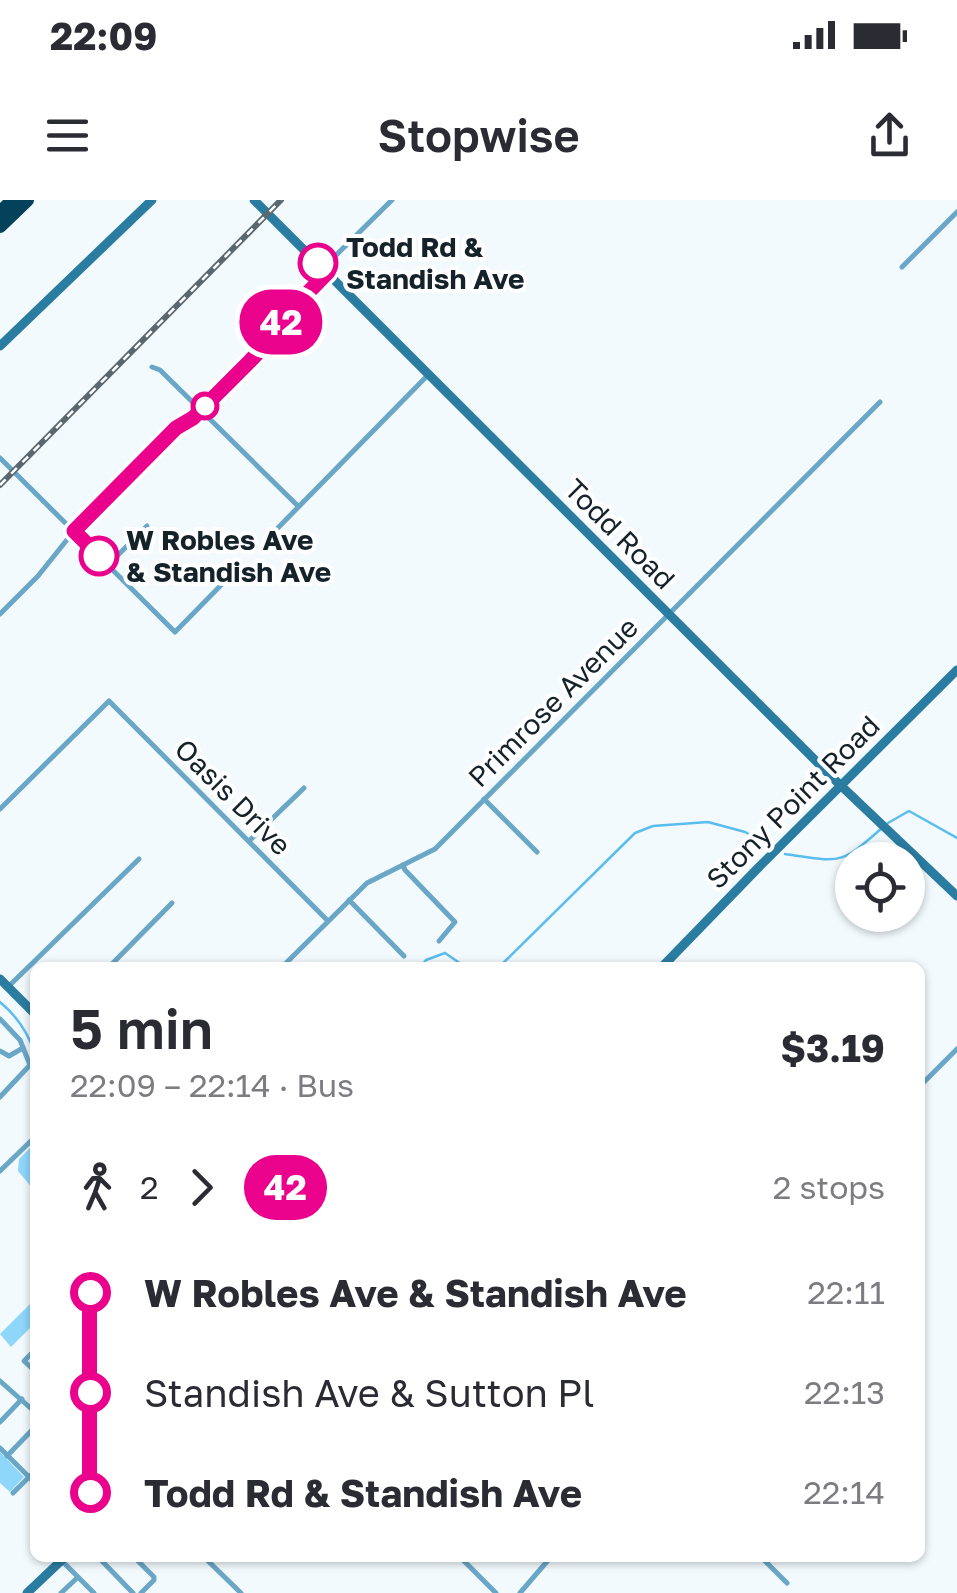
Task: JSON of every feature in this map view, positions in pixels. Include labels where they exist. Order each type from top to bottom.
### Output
[{"type":"highway","points":[[0,212],[13,200]]},
{"type":"highway","points":[[0,226],[26,200]]},
{"type":"main road","points":[[0,346],[152,200]]},
{"type":"main road","name":"Todd Road","points":[[254,200],[957,896]]},
{"type":"main road","name":"Stony Point Road","points":[[667,962],[957,670]]},
{"type":"main road","points":[[0,979],[30,1009]]},
{"type":"main road","points":[[28,1593],[59,1562]]},
{"type":"street","points":[[0,614],[38,576],[74,531],[270,340],[326,270],[392,200]]},
{"type":"street","points":[[902,267],[957,212]]},
{"type":"street","points":[[152,367],[160,370],[298,507]]},
{"type":"street","points":[[268,538],[429,375]]},
{"type":"street","name":"Primrose Avenue","points":[[287,962],[367,883],[435,849],[880,402]]},
{"type":"street","points":[[0,458],[175,632],[232,574]]},
{"type":"street","points":[[108,565],[147,526]]},
{"type":"street","name":"Oasis Drive","points":[[0,809],[109,701],[328,921]]},
{"type":"street","points":[[249,841],[304,788]]},
{"type":"street","points":[[484,799],[537,852]]},
{"type":"street","points":[[35,962],[139,860]]},
{"type":"street","points":[[404,864],[456,922],[438,942]]},
{"type":"street","points":[[350,900],[404,956]]},
{"type":"street","points":[[114,962],[172,903]]},
{"type":"street","points":[[8,988],[30,967]]},
{"type":"street","points":[[0,1020],[18,1036],[30,1067],[0,1097]]},
{"type":"street","points":[[0,1051],[9,1056],[23,1048]]},
{"type":"street","points":[[925,1081],[957,1049]]},
{"type":"street","points":[[0,1171],[30,1143]]},
{"type":"street","points":[[0,1156],[8,1164]]},
{"type":"street","points":[[0,1381],[30,1407]]},
{"type":"street","points":[[0,1422],[22,1400]]},
{"type":"street","points":[[8,1456],[30,1432]]},
{"type":"street","points":[[0,1448],[30,1478]]},
{"type":"street","points":[[12,1494],[30,1481]]},
{"type":"street","points":[[65,1562],[94,1593]]},
{"type":"street","points":[[103,1562],[137,1593],[154,1580],[140,1562]]},
{"type":"street","points":[[210,1562],[241,1593]]},
{"type":"street","points":[[465,1562],[496,1593]]},
{"type":"street","points":[[520,1593],[547,1562]]},
{"type":"street","points":[[766,1562],[788,1583]]},
{"type":"street","points":[[61,1593],[78,1577]]},
{"type":"shaded area","points":[[30,1148],[30,1185],[18,1171],[19,1159]]},
{"type":"shaded area","points":[[30,1304],[30,1328],[11,1347],[0,1334]]},
{"type":"shaded area","points":[[0,1452],[24,1477],[10,1492],[0,1483]]},
{"type":"waterway","points":[[888,823],[909,811],[957,838]]},
{"type":"waterway","points":[[504,962],[635,833],[653,826],[708,822],[745,832],[768,844]]},
{"type":"waterway","points":[[785,854],[838,858],[857,849],[882,828]]},
{"type":"waterway","points":[[424,962],[445,953],[458,962]]},
{"type":"waterway","points":[[0,1002],[30,1042]]},
{"type":"railway","points":[[0,485],[281,200]]},
{"type":"bus line","name":"42","points":[[99,556],[74,531],[270,340],[281,322],[328,272],[318,263]]},
{"type":"place","name":"Todd Rd & Standish Ave","points":[[318,263]]},
{"type":"place","name":"W Robles Ave & Standish Ave","points":[[99,556]]}]
